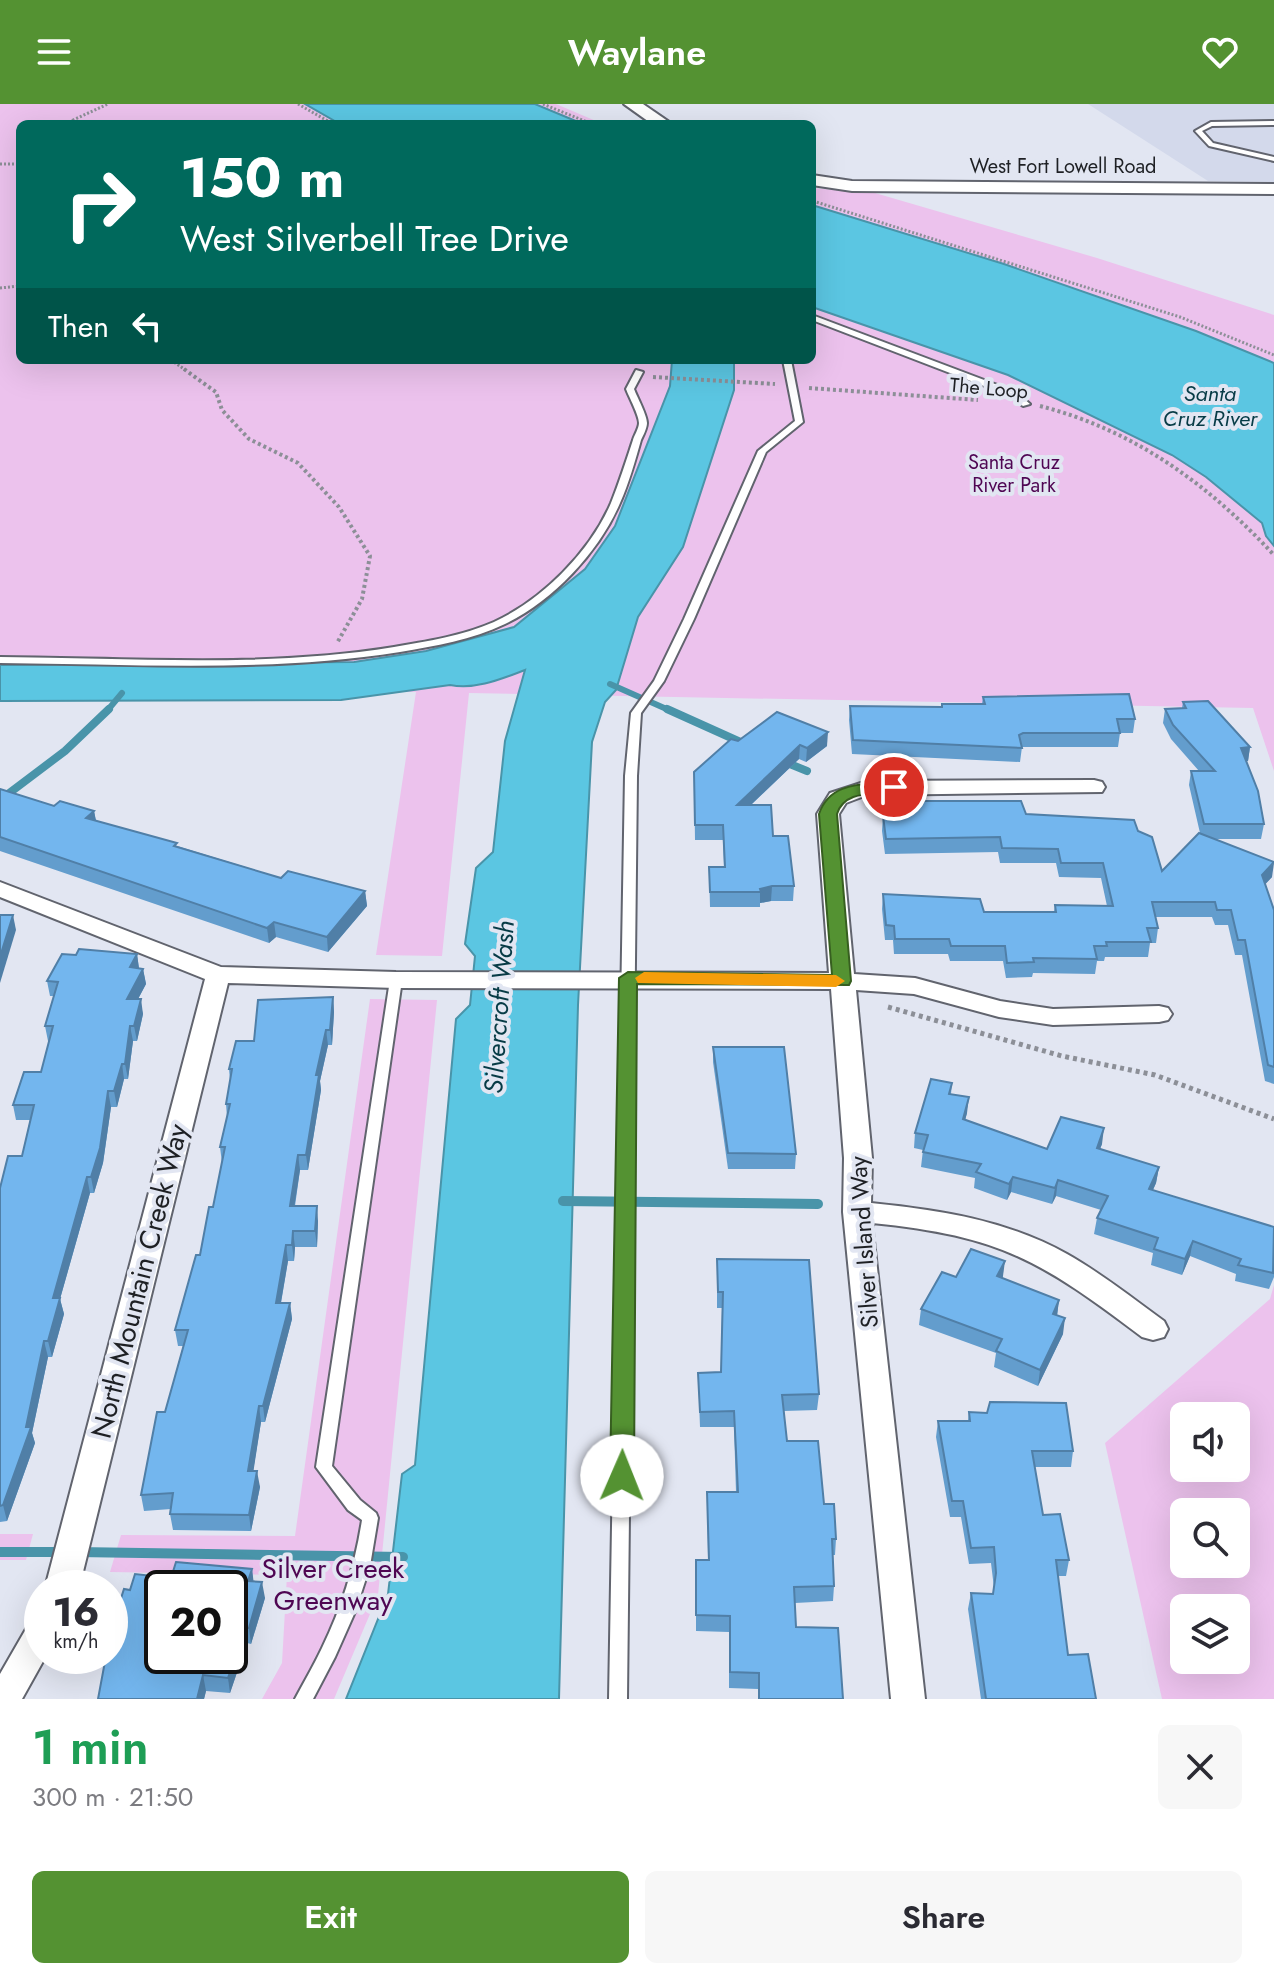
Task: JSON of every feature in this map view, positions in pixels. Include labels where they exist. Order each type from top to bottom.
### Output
[{"type":"street","points":[[632,104],[658,120]]},
{"type":"street","name":"West Fort Lowell Road","points":[[816,181],[852,186],[1274,189]]},
{"type":"street","name":"Silver Island Way","points":[[908,1699],[857,1212],[858,1158],[828,814],[839,792],[894,787],[1094,787]]},
{"type":"street","points":[[0,889],[218,975],[396,980],[628,978],[843,988],[915,986],[999,1009],[1053,1017],[1159,1014]]},
{"type":"street","name":"North Mountain Creek Way","points":[[67,1570],[218,975]]},
{"type":"street","points":[[857,1212],[933,1219],[997,1235],[1041,1252],[1085,1279],[1153,1329]]},
{"type":"street","points":[[4,1699],[24,1664]]},
{"type":"lane","points":[[1274,123],[1211,124],[1198,131],[1211,145],[1274,159]]},
{"type":"lane","points":[[816,319],[1013,394],[1026,404]]},
{"type":"lane","points":[[618,1699],[631,776],[636,713],[659,681],[689,619],[762,451],[799,422],[797,403],[789,385],[787,364]]},
{"type":"lane","points":[[0,660],[281,661],[378,654],[466,636],[509,618],[537,599],[595,541],[613,507],[643,423],[630,389],[639,372]]},
{"type":"lane","points":[[304,1699],[322,1667],[366,1556],[370,1518],[354,1505],[324,1467],[396,980]]},
{"type":"path","points":[[73,120],[108,104]]},
{"type":"path","points":[[298,104],[326,120]]},
{"type":"path","points":[[543,104],[582,120]]},
{"type":"path","points":[[816,202],[1180,317],[1274,355]]},
{"type":"path","points":[[177,364],[216,392],[222,410],[249,439],[298,463],[339,507],[370,556],[362,599],[329,657]]},
{"type":"path","name":"The Loop","points":[[656,377],[1026,404],[1091,423],[1161,459],[1210,494],[1274,555]]},
{"type":"path","points":[[843,988],[1062,1056],[1155,1075],[1274,1119]]},
{"type":"shaded area","points":[[1088,104],[1274,104],[1274,182],[1208,181]]},
{"type":"green space","name":"Santa Cruz River Park","points":[[0,104],[556,104],[594,120],[16,120],[16,364],[816,364],[816,188],[875,193],[1097,258],[1274,315],[1274,771],[1253,708],[469,693],[442,956],[376,955],[416,692],[0,688]]},
{"type":"green space","name":"Silver Creek Greenway","points":[[370,999],[437,1000],[378,1595],[334,1699],[262,1699],[282,1663],[287,1575],[248,1574],[248,1570],[144,1570],[144,1573],[111,1570],[121,1535],[295,1536]]},
{"type":"green space","points":[[1274,1285],[1274,1699],[1162,1699],[1105,1443],[1270,1299]]},
{"type":"green space","points":[[0,1534],[33,1534],[26,1560],[0,1560]]},
{"type":"water","points":[[305,104],[535,104],[573,120],[333,120]]},
{"type":"water","name":"Santa Cruz River","points":[[816,206],[1004,264],[1196,331],[1274,363],[1274,546],[1266,536],[1262,523],[1206,477],[1172,455],[1008,375],[816,308]]},
{"type":"water","name":"Silvercroft Wash","points":[[672,364],[734,364],[734,390],[683,547],[638,617],[616,690],[605,702],[592,742],[578,1005],[559,1699],[346,1699],[388,1594],[402,1474],[415,1465],[456,1019],[470,1005],[475,956],[465,944],[476,868],[493,852],[505,741],[525,670],[479,685],[450,685],[341,700],[0,701],[0,665],[354,662],[426,651],[514,627],[585,569],[615,526],[670,386]]},
{"type":"building","points":[[1129,694],[1135,719],[1117,719],[1120,733],[1023,733],[1019,735],[1022,748],[853,740],[850,706],[942,707],[942,704],[985,704],[983,697]]},
{"type":"building","points":[[1208,701],[1250,747],[1241,748],[1258,791],[1264,824],[1204,824],[1191,771],[1215,771],[1173,725],[1165,709],[1186,708],[1183,702]]},
{"type":"building","points":[[777,712],[828,732],[807,748],[800,745],[737,805],[771,805],[773,836],[788,836],[794,886],[772,886],[760,889],[761,892],[710,892],[709,867],[725,867],[723,825],[695,825],[694,772],[731,739],[738,741]]},
{"type":"building","points":[[0,789],[54,806],[60,801],[94,811],[86,818],[177,843],[174,846],[281,878],[288,871],[365,891],[327,937],[274,922],[267,928],[0,837]]},
{"type":"building","points":[[893,801],[1021,801],[1026,814],[1134,820],[1138,831],[1152,837],[1162,871],[1199,833],[1274,862],[1262,875],[1274,910],[1274,1067],[1268,1065],[1245,940],[1238,940],[1231,910],[1217,910],[1215,902],[1152,902],[1158,928],[1147,928],[1151,942],[1106,942],[1107,946],[1094,946],[1097,959],[1033,958],[1034,962],[1007,963],[1005,946],[951,946],[949,939],[895,939],[894,926],[886,925],[883,894],[980,899],[984,912],[1056,912],[1055,905],[1113,906],[1103,863],[1061,863],[1058,849],[1002,848],[1000,837],[886,839],[883,816],[896,816]]},
{"type":"building","points":[[0,915],[13,915],[0,957]]},
{"type":"building","points":[[79,949],[137,954],[130,967],[143,969],[127,999],[141,999],[134,1026],[130,1026],[125,1064],[122,1064],[114,1091],[108,1091],[100,1148],[91,1177],[87,1177],[53,1298],[60,1298],[48,1341],[44,1341],[26,1427],[31,1427],[3,1505],[0,1506],[0,1188],[8,1156],[22,1156],[34,1105],[13,1105],[24,1072],[41,1072],[53,1026],[45,1026],[58,982],[47,981],[62,954],[76,955]]},
{"type":"building","points":[[333,997],[330,1030],[326,1030],[316,1075],[319,1075],[306,1155],[298,1155],[290,1206],[317,1206],[315,1231],[293,1231],[292,1245],[286,1245],[276,1303],[290,1303],[263,1406],[259,1406],[248,1471],[257,1471],[249,1515],[170,1514],[173,1493],[141,1495],[157,1412],[165,1412],[188,1330],[175,1330],[196,1255],[200,1255],[209,1207],[213,1207],[225,1147],[220,1147],[230,1104],[226,1104],[232,1069],[229,1069],[236,1041],[254,1041],[258,1000]]},
{"type":"building","points":[[713,1047],[784,1047],[796,1154],[728,1153]]},
{"type":"building","points":[[931,1079],[952,1083],[949,1094],[969,1097],[963,1119],[1047,1149],[1061,1117],[1104,1128],[1097,1148],[1159,1167],[1149,1189],[1274,1227],[1273,1273],[1238,1265],[1241,1259],[1193,1241],[1185,1259],[1154,1249],[1158,1238],[1097,1218],[1108,1196],[1058,1180],[1055,1188],[1013,1177],[1009,1184],[976,1172],[981,1164],[923,1152],[928,1135],[915,1133]]},
{"type":"building","points":[[971,1249],[1005,1261],[997,1276],[1059,1300],[1053,1314],[1065,1318],[1040,1370],[996,1351],[1002,1339],[921,1309],[942,1272],[956,1277]]},
{"type":"building","points":[[717,1259],[809,1260],[819,1394],[782,1395],[787,1441],[818,1441],[824,1504],[834,1504],[836,1539],[832,1539],[834,1586],[794,1587],[796,1627],[838,1628],[843,1699],[759,1699],[759,1673],[730,1672],[730,1616],[696,1615],[696,1560],[709,1560],[707,1492],[738,1492],[734,1411],[700,1412],[698,1373],[721,1372],[723,1292],[718,1292]]},
{"type":"building","points":[[990,1402],[1066,1403],[1073,1451],[1032,1451],[1043,1515],[1060,1514],[1069,1560],[1056,1560],[1068,1655],[1088,1654],[1096,1699],[986,1699],[971,1593],[993,1594],[996,1573],[994,1547],[971,1548],[963,1501],[952,1501],[938,1421],[970,1421],[969,1412],[987,1413]]},
{"type":"building","points":[[176,1562],[252,1569],[248,1581],[248,1570],[174,1570]]},
{"type":"building","points":[[135,1574],[144,1575],[144,1674],[229,1674],[228,1678],[203,1675],[197,1699],[98,1699],[103,1674],[128,1674],[128,1590]]},
{"type":"building","points":[[248,1581],[262,1582],[249,1628]]},
{"type":"waterway","points":[[610,684],[671,711]]},
{"type":"waterway","points":[[107,711],[122,693]]},
{"type":"waterway","points":[[667,709],[747,745]]},
{"type":"waterway","points":[[0,800],[65,751],[107,711]]},
{"type":"waterway","points":[[785,762],[807,771]]},
{"type":"waterway","points":[[563,1201],[818,1204]]},
{"type":"waterway","points":[[0,1552],[63,1552]]},
{"type":"waterway","points":[[77,1552],[403,1557]]},
{"type":"slow traffic","points":[[644,978],[836,981]]},
{"type":"route","points":[[622,1476],[628,978],[842,981],[828,814],[832,802],[845,792],[894,787]]}]
